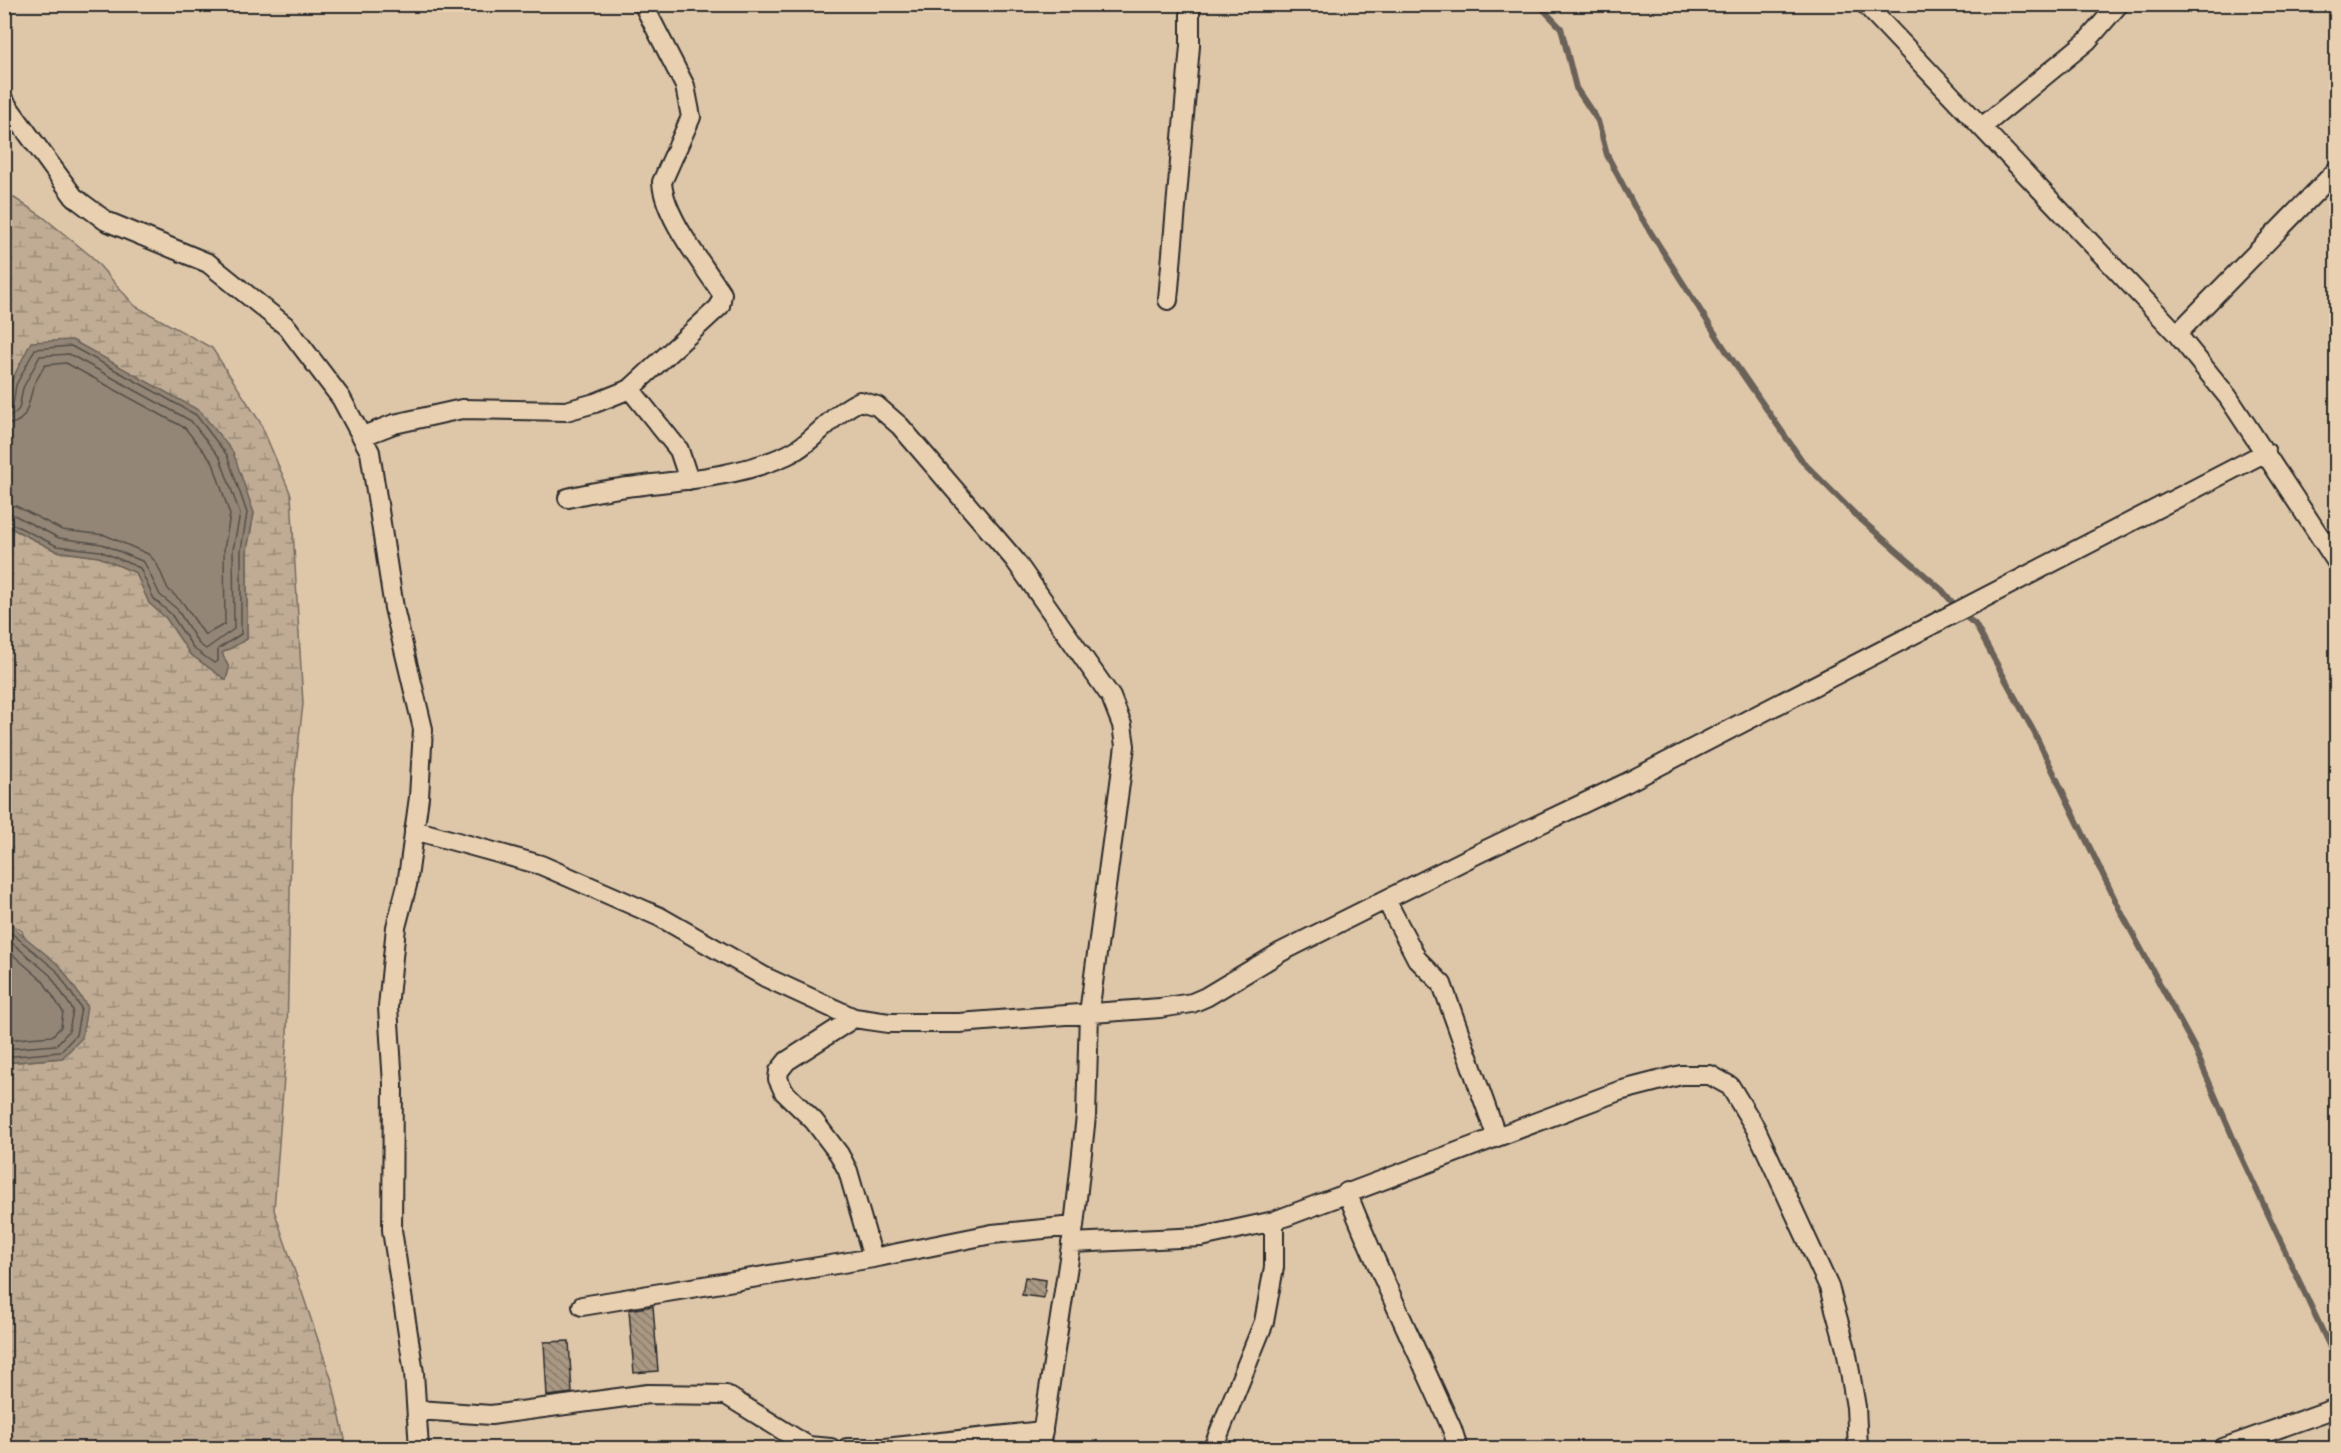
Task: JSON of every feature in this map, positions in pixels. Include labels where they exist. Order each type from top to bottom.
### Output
[{"type":"street","points":[[363,436],[394,424],[462,409],[566,411],[595,403],[630,389],[723,300],[722,294],[670,212],[663,194],[662,182],[691,117],[686,86],[643,4]]},
{"type":"street","points":[[1168,300],[1190,46],[1190,4]]},
{"type":"street","points":[[1865,4],[2177,334],[2228,397],[2337,561]]},
{"type":"street","points":[[1982,127],[2087,41],[2119,4]]},
{"type":"street","points":[[4,100],[74,197],[106,221],[208,263],[287,327],[341,398],[370,452],[394,608],[423,729],[423,760],[407,885],[396,927],[388,1007],[393,1084],[392,1230],[418,1410],[418,1449]]},
{"type":"street","points":[[2177,334],[2337,171]]},
{"type":"street","points":[[630,389],[674,443],[689,480]]},
{"type":"street","points":[[568,498],[599,490],[716,477],[787,455],[801,447],[846,407],[860,401],[877,406],[900,426],[1014,558],[1111,696],[1122,725],[1125,746],[1089,1013],[1086,1116],[1072,1235],[1042,1440],[847,1449]]},
{"type":"street","points":[[414,830],[541,865],[660,917],[765,977],[854,1018],[889,1023],[959,1023],[1160,1008],[1192,1003],[1281,952],[1626,783],[2266,452]]},
{"type":"street","points":[[1386,900],[1417,959],[1442,984],[1496,1135]]},
{"type":"street","points":[[854,1018],[787,1061],[779,1071],[778,1079],[784,1092],[814,1121],[839,1154],[848,1171],[873,1258]]},
{"type":"street","points":[[582,1306],[873,1258],[992,1234],[1201,1237],[1274,1221],[1347,1191],[1619,1091],[1681,1075],[1710,1075],[1730,1086],[1756,1129],[1829,1287],[1848,1361],[1856,1407],[1858,1449]]},
{"type":"street","points":[[1347,1191],[1374,1260],[1452,1429],[1458,1449]]},
{"type":"street","points":[[1213,1449],[1264,1322],[1274,1267],[1274,1221]]},
{"type":"street","points":[[418,1410],[491,1415],[648,1394],[726,1395],[808,1446],[831,1449]]},
{"type":"street","points":[[2223,1449],[2337,1408]]},
{"type":"green space","points":[[5,192],[42,216],[91,256],[135,306],[212,348],[260,422],[291,495],[303,704],[292,798],[287,1037],[274,1210],[332,1381],[347,1448],[5,1448],[5,1063],[62,1058],[22,931],[5,920],[5,525],[56,551],[99,557],[136,573],[149,603],[166,618],[190,654],[226,680],[229,668],[222,653],[247,639],[247,550],[254,513],[10,384],[5,421]]},
{"type":"water","points":[[72,340],[200,411],[233,452],[254,513],[247,550],[247,639],[222,653],[229,668],[226,680],[190,654],[166,618],[149,603],[136,573],[99,557],[56,551],[5,525],[5,421],[10,384],[31,342]]},
{"type":"water","points":[[4,920],[60,966],[87,1006],[82,1038],[62,1058],[5,1063]]},
{"type":"building","points":[[1025,1277],[1046,1280],[1044,1298],[1022,1295]]},
{"type":"building","points":[[653,1306],[658,1371],[634,1373],[629,1310]]},
{"type":"building","points":[[569,1341],[572,1393],[547,1396],[544,1342]]},
{"type":"waterway","points":[[1538,4],[1561,28],[1576,88],[1598,121],[1607,155],[1634,206],[1725,349],[1803,462],[1858,517],[1942,590],[1962,614],[1975,624],[2034,732],[2121,912],[2194,1047],[2240,1154],[2336,1360]]}]
